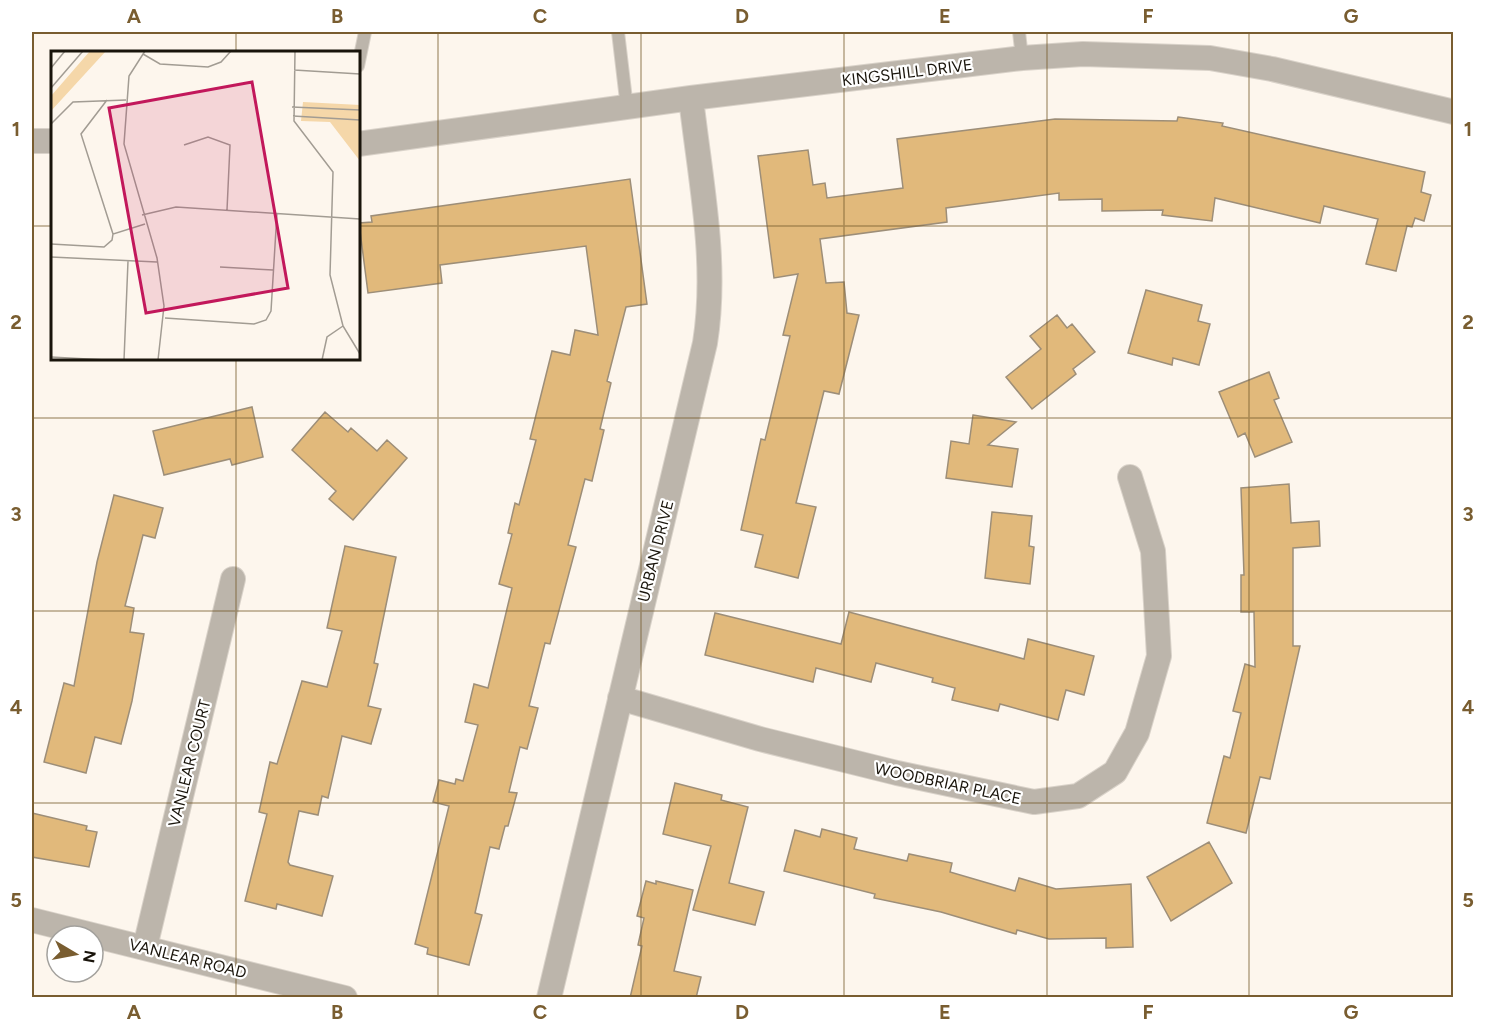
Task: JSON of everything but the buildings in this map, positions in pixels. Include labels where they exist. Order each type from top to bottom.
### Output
[{"type":"street","name":"KINGSHILL DRIVE","points":[[360,144],[691,98],[1023,58],[1083,54],[1210,58],[1272,69],[1454,112]]},
{"type":"street","name":"URBAN DRIVE","points":[[549,998],[709,317],[709,252],[691,98]]},
{"type":"street","points":[[32,141],[51,141]]},
{"type":"street","name":"WOODBRIAR PLACE","points":[[620,698],[760,739],[897,773],[1034,802],[1078,796],[1115,772],[1137,733],[1159,656],[1153,551],[1130,477]]},
{"type":"street","name":"VANLEAR COURT","points":[[145,947],[233,579]]},
{"type":"street","name":"VANLEAR ROAD","points":[[32,920],[345,998]]},
{"type":"lane","points":[[360,56],[365,32]]},
{"type":"lane","points":[[618,32],[627,108]]},
{"type":"lane","points":[[1019,32],[1023,58]]}]
